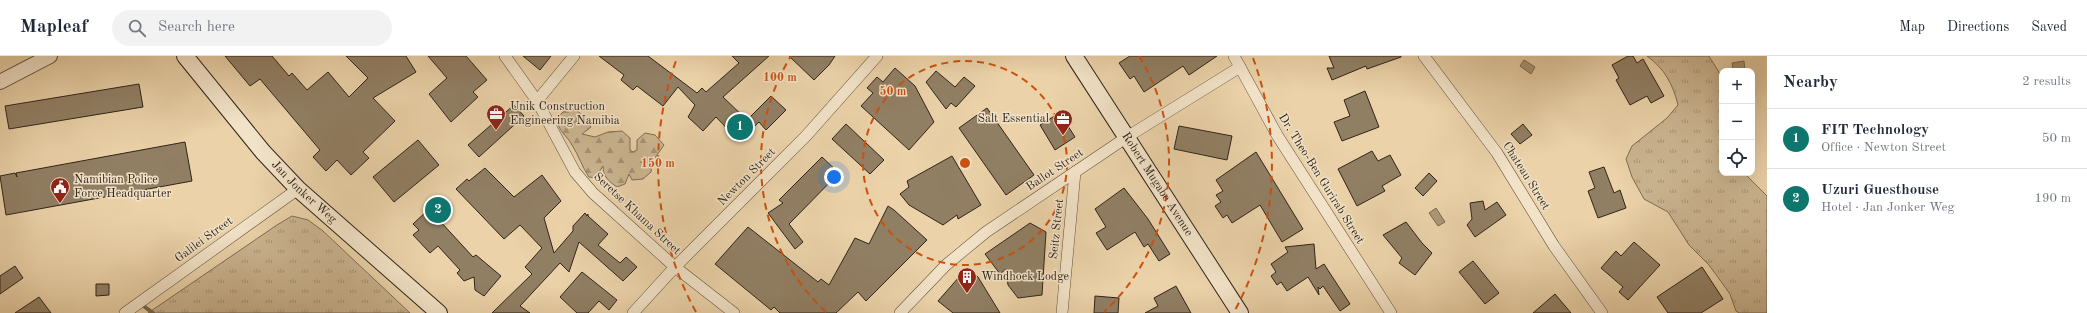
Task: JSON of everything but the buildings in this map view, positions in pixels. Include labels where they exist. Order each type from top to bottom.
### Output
[{"type":"main road","name":"Jan Jonker Weg","points":[[185,56],[263,152],[298,189],[439,313]]},
{"type":"main road","name":"Robert Mugabe Avenue","points":[[1074,56],[1240,313]]},
{"type":"street","points":[[0,82],[50,56]]},
{"type":"street","name":"Seretse Khama Street","points":[[505,56],[537,101],[575,172],[605,206],[675,267],[734,313]]},
{"type":"street","points":[[537,101],[574,56]]},
{"type":"street","name":"Newton Street","points":[[633,313],[675,267],[806,136],[877,56]]},
{"type":"street","name":"Dr. Theo-Ben Gurirab Street","points":[[1234,56],[1277,135],[1338,233],[1391,313]]},
{"type":"street","name":"Chateau Street","points":[[1424,56],[1497,153],[1554,246],[1602,313]]},
{"type":"street","name":"Ballot Street","points":[[900,313],[928,282],[986,232],[1127,137],[1240,67]]},
{"type":"street","name":"Seitz Street","points":[[1062,313],[1075,172]]},
{"type":"street","name":"Galilei Street","points":[[125,313],[298,189]]},
{"type":"green space","points":[[1647,56],[1709,56],[1719,72],[1719,176],[1747,176],[1767,196],[1767,313],[1739,313],[1736,311],[1730,294],[1709,265],[1689,245],[1668,212],[1644,199],[1632,177],[1626,159],[1632,146],[1667,118],[1678,105],[1667,77]]},
{"type":"green space","points":[[570,108],[579,112],[591,127],[582,134],[595,137],[608,132],[622,131],[630,138],[630,150],[633,152],[637,150],[637,140],[645,133],[655,135],[664,145],[652,162],[651,172],[643,179],[632,180],[629,174],[625,184],[617,187],[607,178],[604,173],[603,166],[595,178],[589,177],[570,141],[559,127],[557,118]]},
{"type":"green space","points":[[292,216],[308,220],[323,231],[410,313],[148,313],[277,225]]},
{"type":"shaded area","points":[[1524,60],[1535,67],[1531,74],[1520,66]]},
{"type":"shaded area","points":[[1744,61],[1745,68],[1733,68],[1732,63]]},
{"type":"shaded area","points":[[1436,208],[1445,222],[1438,226],[1429,213]]},
{"type":"waterway","points":[[141,304],[153,313]]},
{"type":"place","name":"FIT Technology","points":[[740,127]]},
{"type":"place","name":"Unik Construction Engineering Namibia","points":[[496,131]]},
{"type":"place","name":"Salt Essential","points":[[1063,136]]},
{"type":"place","name":"Namibian Police Force Headquarter","points":[[60,204]]},
{"type":"place","name":"Uzuri Guesthouse","points":[[438,210]]},
{"type":"place","name":"Windhoek Lodge","points":[[967,294]]}]
